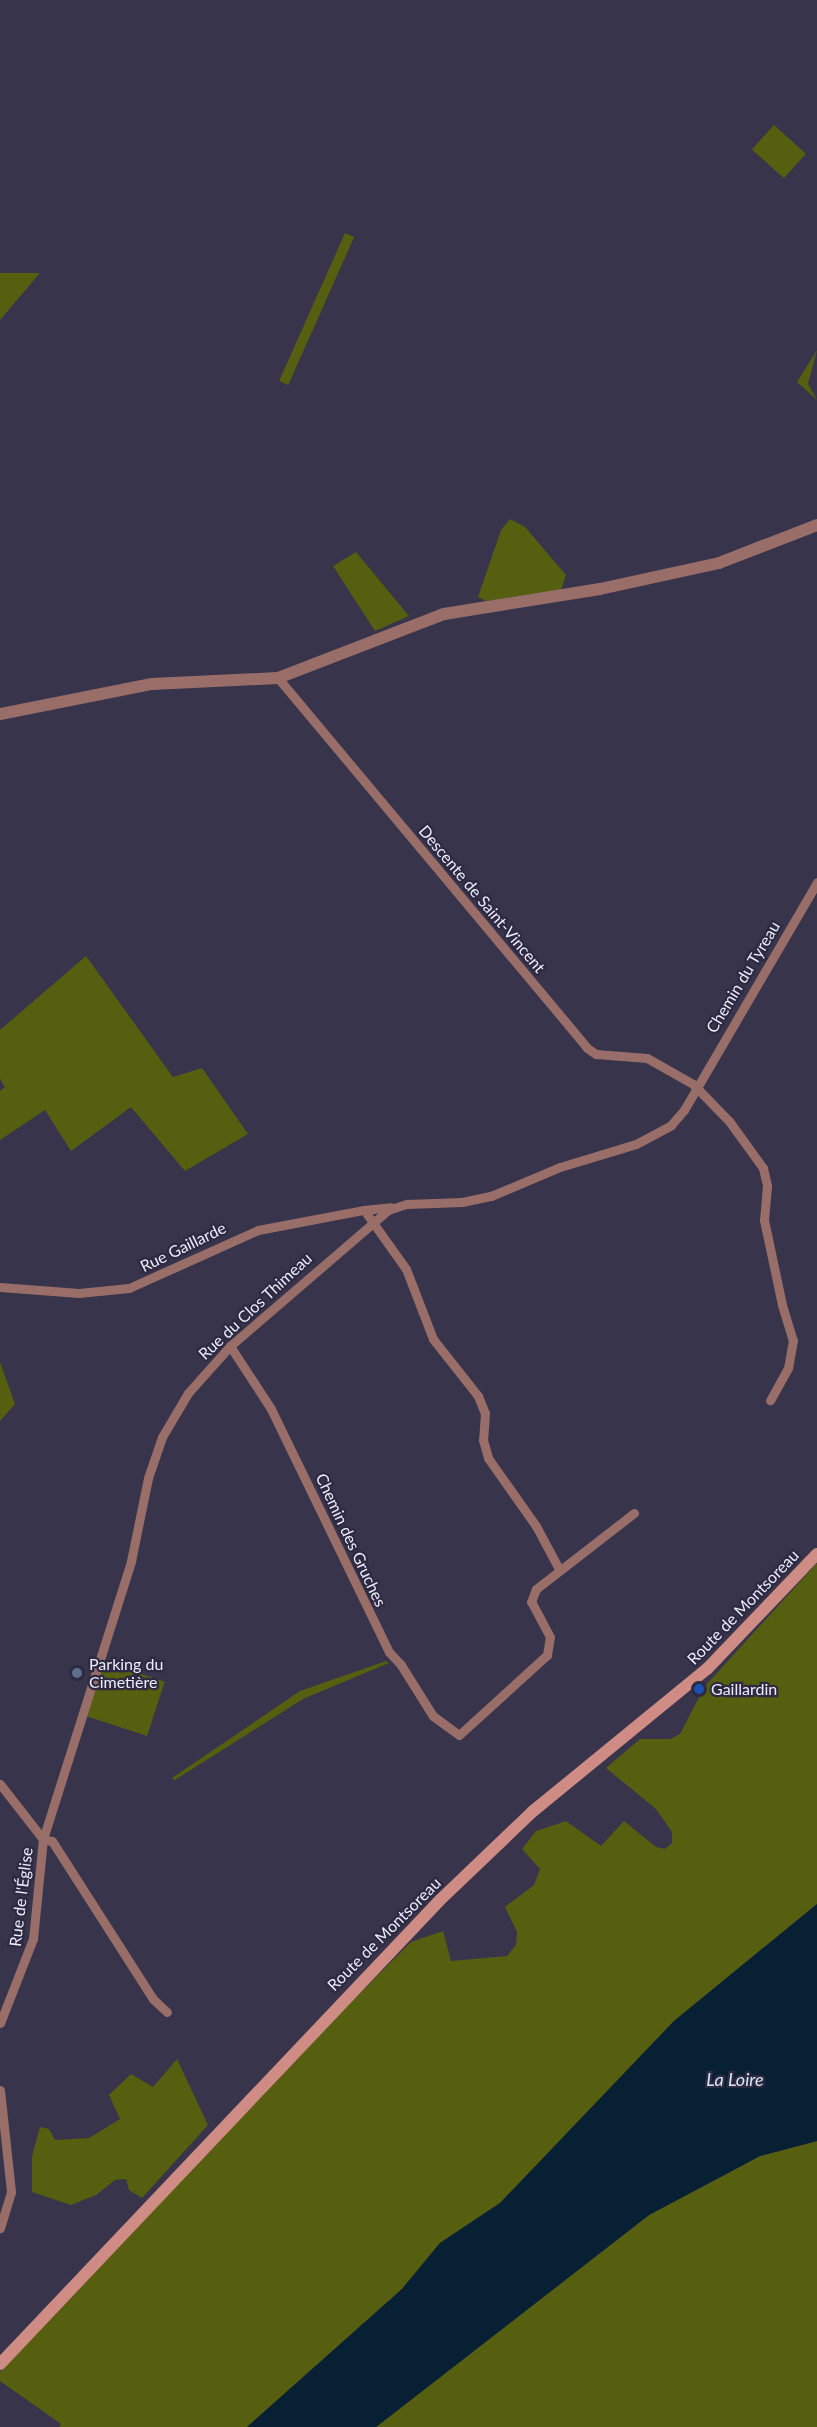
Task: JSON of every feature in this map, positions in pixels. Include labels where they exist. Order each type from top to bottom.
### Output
[{"type":"main road","name":"Route de Montsoreau","points":[[0,2364],[441,1900],[532,1812],[707,1669],[817,1554]]},
{"type":"street","points":[[0,714],[152,684],[278,678],[444,614],[600,589],[719,563],[817,525]]},
{"type":"street","name":"Descente de Saint-Vincent","points":[[278,678],[587,1048],[596,1054],[647,1058],[696,1087],[729,1121],[767,1177],[764,1220],[782,1305],[794,1340],[788,1368],[770,1400]]},
{"type":"street","name":"Chemin du Tyreau","points":[[696,1087],[817,882]]},
{"type":"street","name":"Rue du Clos Thimeau","points":[[43,1839],[131,1561],[148,1478],[162,1437],[188,1393],[230,1346],[372,1220],[396,1207],[491,1196],[560,1167],[636,1143],[671,1125],[696,1087]]},
{"type":"street","name":"Rue Gaillarde","points":[[0,1287],[79,1293],[129,1288],[264,1228],[364,1210],[396,1207]]},
{"type":"street","points":[[364,1210],[411,1278],[433,1339],[482,1403],[486,1423],[483,1440],[488,1458],[536,1526],[559,1569],[634,1513]]},
{"type":"street","name":"Chemin des Gruches","points":[[230,1346],[272,1409],[389,1652],[401,1665],[433,1716],[459,1735],[547,1654],[550,1637],[531,1602],[537,1589],[559,1569]]},
{"type":"street","points":[[0,1784],[43,1839],[52,1840],[153,1999],[167,2012]]},
{"type":"street","name":"Rue de l'Église","points":[[0,2023],[30,1955],[43,1839]]},
{"type":"street","points":[[0,2090],[11,2192],[0,2228]]},
{"type":"green space","points":[[774,125],[806,154],[784,178],[752,150]]},
{"type":"green space","points":[[345,233],[354,237],[288,385],[279,381]]},
{"type":"green space","points":[[0,273],[40,273],[0,320]]},
{"type":"green space","points":[[817,350],[808,384],[817,400],[797,382]]},
{"type":"green space","points":[[510,519],[525,527],[566,575],[561,590],[486,601],[478,597],[501,530]]},
{"type":"green space","points":[[356,552],[409,616],[375,631],[333,566]]},
{"type":"green space","points":[[86,956],[173,1077],[202,1068],[248,1134],[185,1171],[131,1107],[71,1151],[45,1110],[0,1140],[0,1091],[5,1087],[0,1079],[0,1030]]},
{"type":"green space","points":[[0,1362],[15,1404],[0,1421]]},
{"type":"green space","points":[[817,1563],[817,1904],[674,2021],[500,2203],[440,2243],[402,2289],[247,2427],[59,2427],[61,2424],[0,2381],[0,2372],[306,2047],[411,1942],[443,1931],[451,1961],[507,1956],[516,1945],[517,1932],[505,1907],[534,1885],[540,1869],[522,1849],[536,1831],[566,1821],[601,1846],[624,1821],[656,1847],[665,1849],[672,1843],[672,1832],[656,1809],[606,1768],[640,1739],[670,1739],[680,1734],[705,1686]]},
{"type":"green space","points":[[101,1661],[165,1682],[147,1736],[83,1715]]},
{"type":"green space","points":[[386,1661],[389,1663],[303,1699],[175,1780],[172,1778],[300,1691]]},
{"type":"green space","points":[[177,2059],[208,2125],[142,2198],[129,2190],[126,2179],[115,2180],[96,2195],[71,2205],[32,2192],[32,2156],[40,2127],[49,2129],[55,2140],[89,2138],[120,2119],[109,2095],[131,2074],[153,2087]]},
{"type":"green space","points":[[817,2141],[817,2427],[376,2427],[649,2215],[760,2156]]},
{"type":"water","name":"La Loire","points":[[817,1904],[817,2141],[760,2156],[649,2215],[376,2427],[247,2427],[402,2289],[440,2243],[500,2203],[674,2021]]},
{"type":"place","name":"Parking du Cimetière","points":[[77,1673]]},
{"type":"place","name":"Gaillardin","points":[[699,1689]]}]
